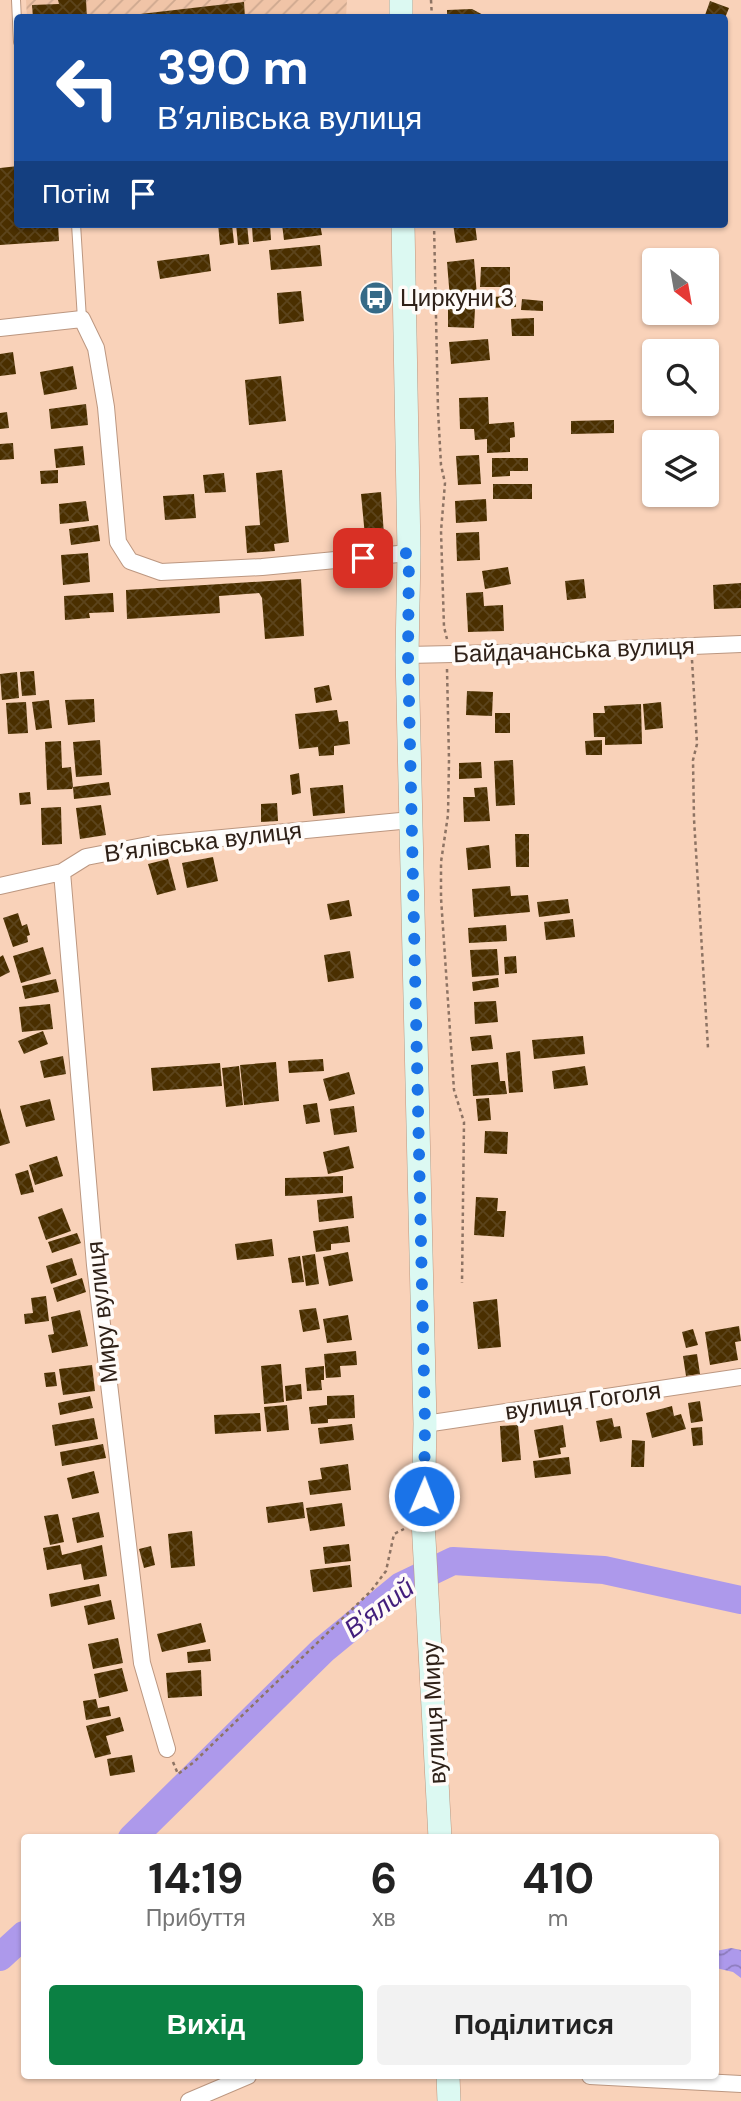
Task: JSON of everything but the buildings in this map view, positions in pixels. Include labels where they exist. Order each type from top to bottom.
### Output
[{"type":"street","name":"вулиця Миру","points":[[403,228],[411,820],[425,1424],[423,1520],[440,1834]]},
{"type":"street","points":[[0,328],[82,318],[96,348],[106,407],[118,542],[130,561],[161,572],[262,568],[409,553]]},
{"type":"street","name":"Байдачанська вулиця","points":[[408,655],[741,644]]},
{"type":"street","name":"В’ялівська вулиця","points":[[0,886],[62,872],[86,857],[148,845],[411,820]]},
{"type":"street","name":"Миру вулиця","points":[[62,872],[95,1265],[142,1663],[167,1749]]},
{"type":"street","name":"вулиця Гоголя","points":[[425,1424],[741,1377]]},
{"type":"street","points":[[189,2101],[241,2079]]},
{"type":"street","points":[[448,2079],[449,2101]]},
{"type":"street","points":[[647,2079],[741,2084]]},
{"type":"lane","points":[[76,228],[82,318]]},
{"type":"path","points":[[434,228],[438,410],[441,465],[445,483],[441,531],[444,627],[452,654],[447,670],[449,760],[441,898],[454,1090],[464,1122],[462,1283]]},
{"type":"path","points":[[691,646],[697,744],[693,760],[694,819],[708,1048]]},
{"type":"path","points":[[167,1749],[178,1774],[194,1762],[371,1591],[386,1571],[394,1534],[423,1520]]},
{"type":"shaded area","points":[[26,0],[347,0],[346,14],[27,14]]},
{"type":"water","points":[[731,1948],[741,1950],[741,1978],[733,1972],[719,1969],[719,1950]]},
{"type":"waterway","name":"В'ялий","points":[[136,1834],[323,1650],[401,1586],[453,1561],[604,1570],[741,1600]]},
{"type":"waterway","name":"В'ялий","points":[[0,1957],[21,1938]]},
{"type":"place","name":"Циркуни 3","points":[[376,298]]},
{"type":"route","points":[[363,558],[409,553],[408,655],[425,1424],[424,1496]]}]
